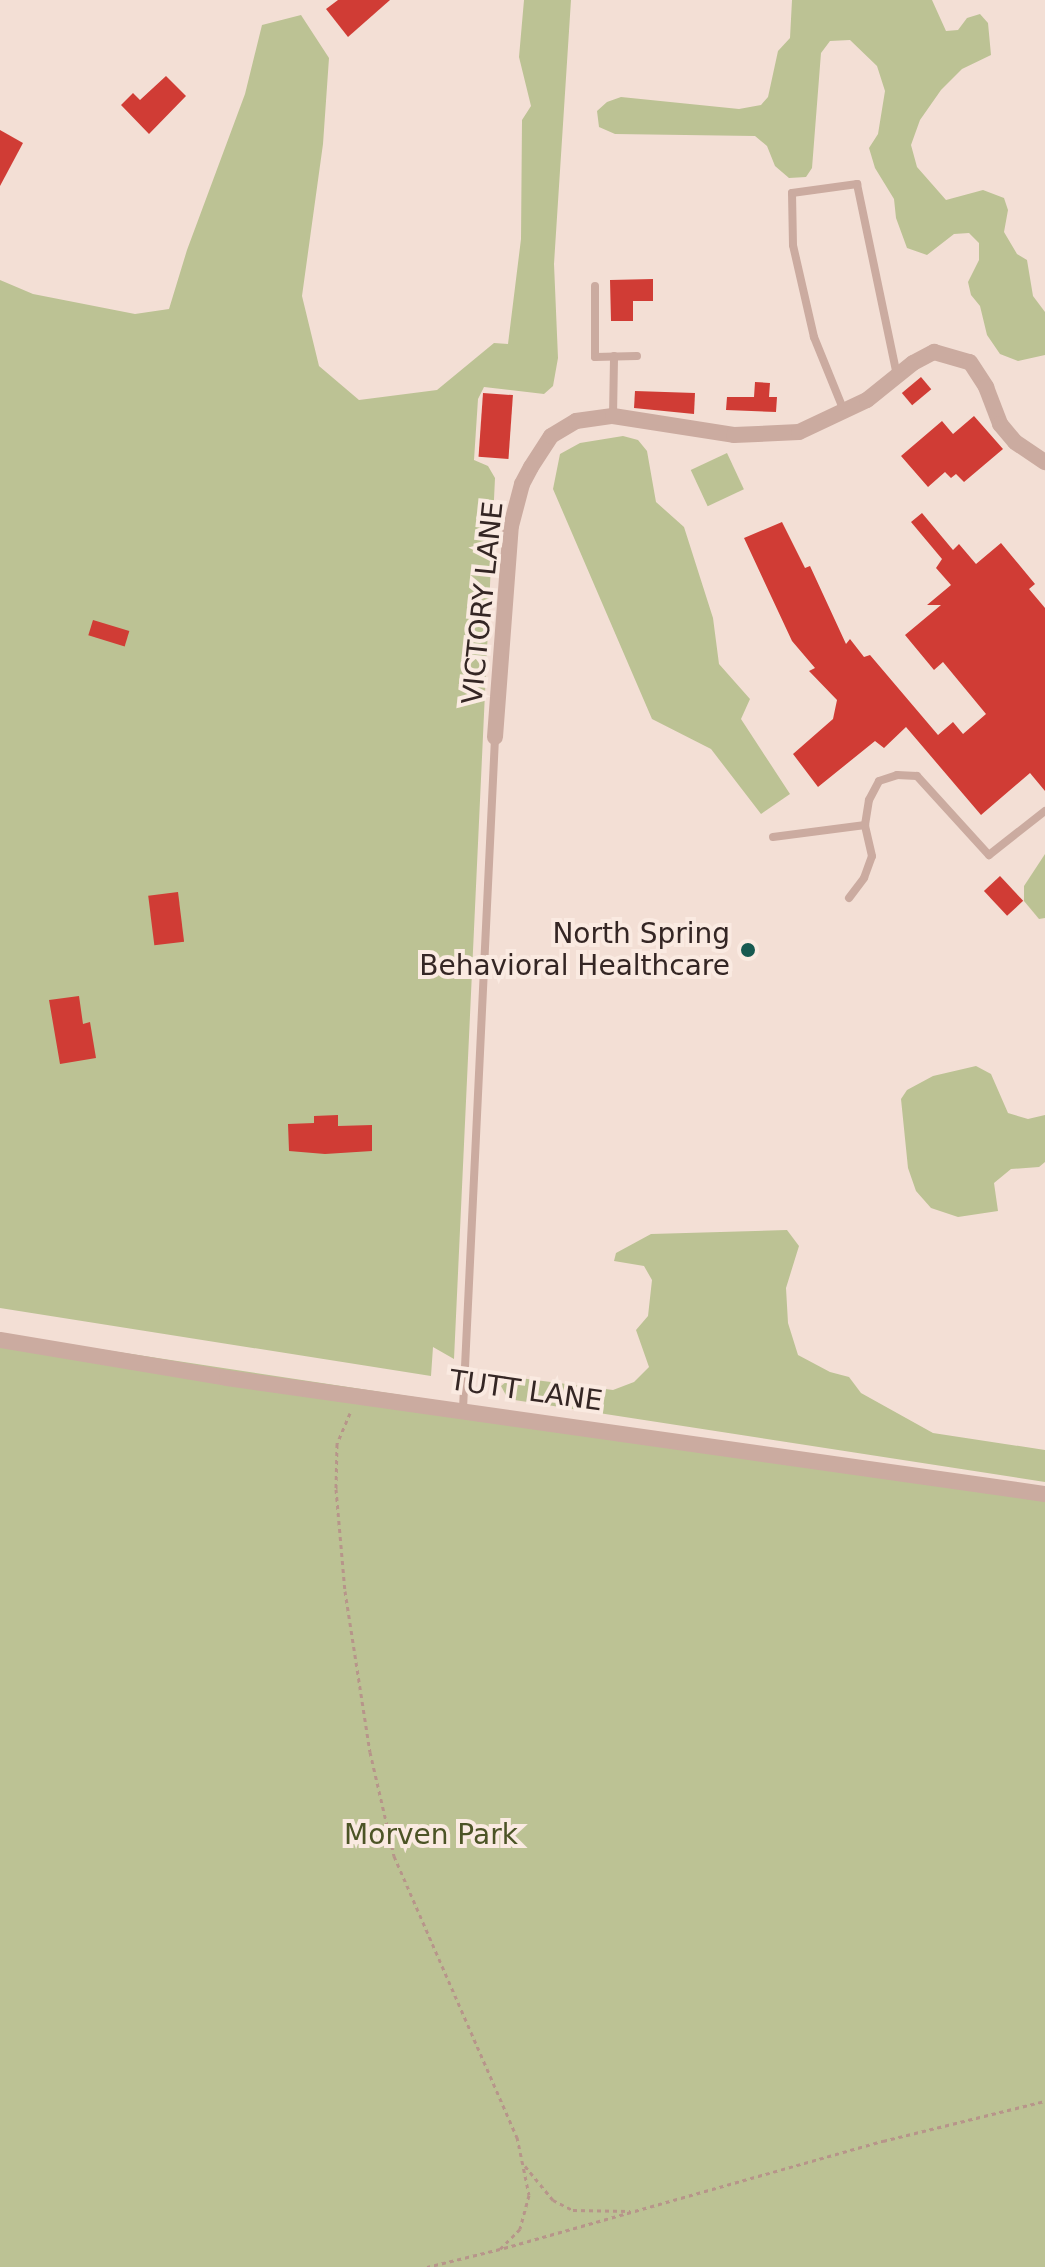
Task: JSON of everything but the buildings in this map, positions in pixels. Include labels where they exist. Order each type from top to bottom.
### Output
[{"type":"street","name":"VICTORY LANE","points":[[495,737],[511,526],[522,484],[551,436],[576,421],[613,416],[734,435],[799,432],[886,388],[897,376],[934,352],[970,362],[986,387],[1000,424],[1015,442],[1045,462]]},
{"type":"street","name":"TUTT LANE","points":[[0,1340],[227,1378],[463,1409],[1045,1494]]},
{"type":"lane","points":[[844,411],[814,337],[793,245],[792,193],[857,184],[897,376]]},
{"type":"lane","points":[[595,286],[595,357],[637,356]]},
{"type":"lane","points":[[613,416],[614,356]]},
{"type":"lane","points":[[463,1409],[495,737]]},
{"type":"lane","points":[[849,898],[864,878],[872,856],[865,825],[869,800],[879,781],[897,775],[917,776],[989,855],[1045,811]]},
{"type":"lane","points":[[773,837],[865,825]]},
{"type":"path","points":[[361,1395],[337,1444],[336,1489],[345,1591],[370,1752],[394,1856],[517,2137],[525,2166],[529,2195],[526,2214],[520,2229],[500,2249]]},
{"type":"path","points":[[427,2267],[883,2141],[1045,2101]]},
{"type":"path","points":[[525,2166],[553,2200],[573,2210],[635,2211]]},
{"type":"green space","points":[[524,0],[571,0],[554,264],[558,358],[553,386],[544,394],[484,387],[478,399],[474,460],[488,466],[495,478],[454,1359],[433,1347],[431,1376],[0,1308],[0,280],[33,294],[135,314],[169,309],[187,250],[245,94],[262,25],[301,15],[329,58],[323,144],[302,296],[319,366],[359,400],[437,390],[494,343],[508,344],[521,239],[522,120],[531,106],[519,57]]},
{"type":"green space","points":[[792,0],[932,0],[946,31],[958,30],[967,18],[980,14],[988,23],[991,55],[962,69],[941,90],[920,120],[911,145],[917,167],[946,200],[983,190],[1004,198],[1008,210],[1004,232],[1017,254],[1027,260],[1033,296],[1045,312],[1045,355],[1018,361],[1000,354],[987,335],[980,306],[971,295],[968,282],[979,260],[979,243],[969,233],[954,234],[927,255],[907,248],[896,218],[894,199],[875,168],[869,148],[878,134],[885,91],[877,66],[850,40],[830,41],[821,53],[812,168],[806,177],[789,178],[775,166],[767,146],[755,136],[615,134],[599,127],[597,111],[607,102],[621,97],[739,109],[761,105],[768,97],[778,51],[790,38]]},
{"type":"green space","points":[[623,436],[638,440],[647,451],[656,502],[684,527],[713,618],[719,664],[750,699],[741,719],[790,794],[761,814],[711,749],[652,719],[553,489],[560,454],[580,443]]},
{"type":"green space","points":[[727,453],[744,489],[708,506],[691,470]]},
{"type":"green space","points":[[1045,854],[1045,918],[1039,919],[1024,901],[1024,886]]},
{"type":"green space","points":[[976,1066],[991,1074],[1008,1113],[1028,1119],[1045,1115],[1045,1162],[1039,1167],[1011,1169],[994,1183],[998,1211],[958,1217],[931,1208],[916,1191],[908,1168],[901,1099],[907,1090],[933,1076]]},
{"type":"green space","points":[[787,1230],[799,1246],[786,1288],[788,1323],[798,1355],[830,1372],[849,1377],[861,1393],[933,1433],[1045,1450],[1045,1482],[508,1399],[501,1386],[512,1377],[613,1390],[634,1382],[649,1367],[636,1330],[648,1316],[652,1280],[644,1266],[614,1261],[616,1253],[651,1234]]},
{"type":"green space","name":"Morven Park","points":[[0,1334],[1045,1493],[1045,2267],[0,2267]]},
{"type":"place","name":"North Spring Behavioral Healthcare","points":[[748,950]]}]
